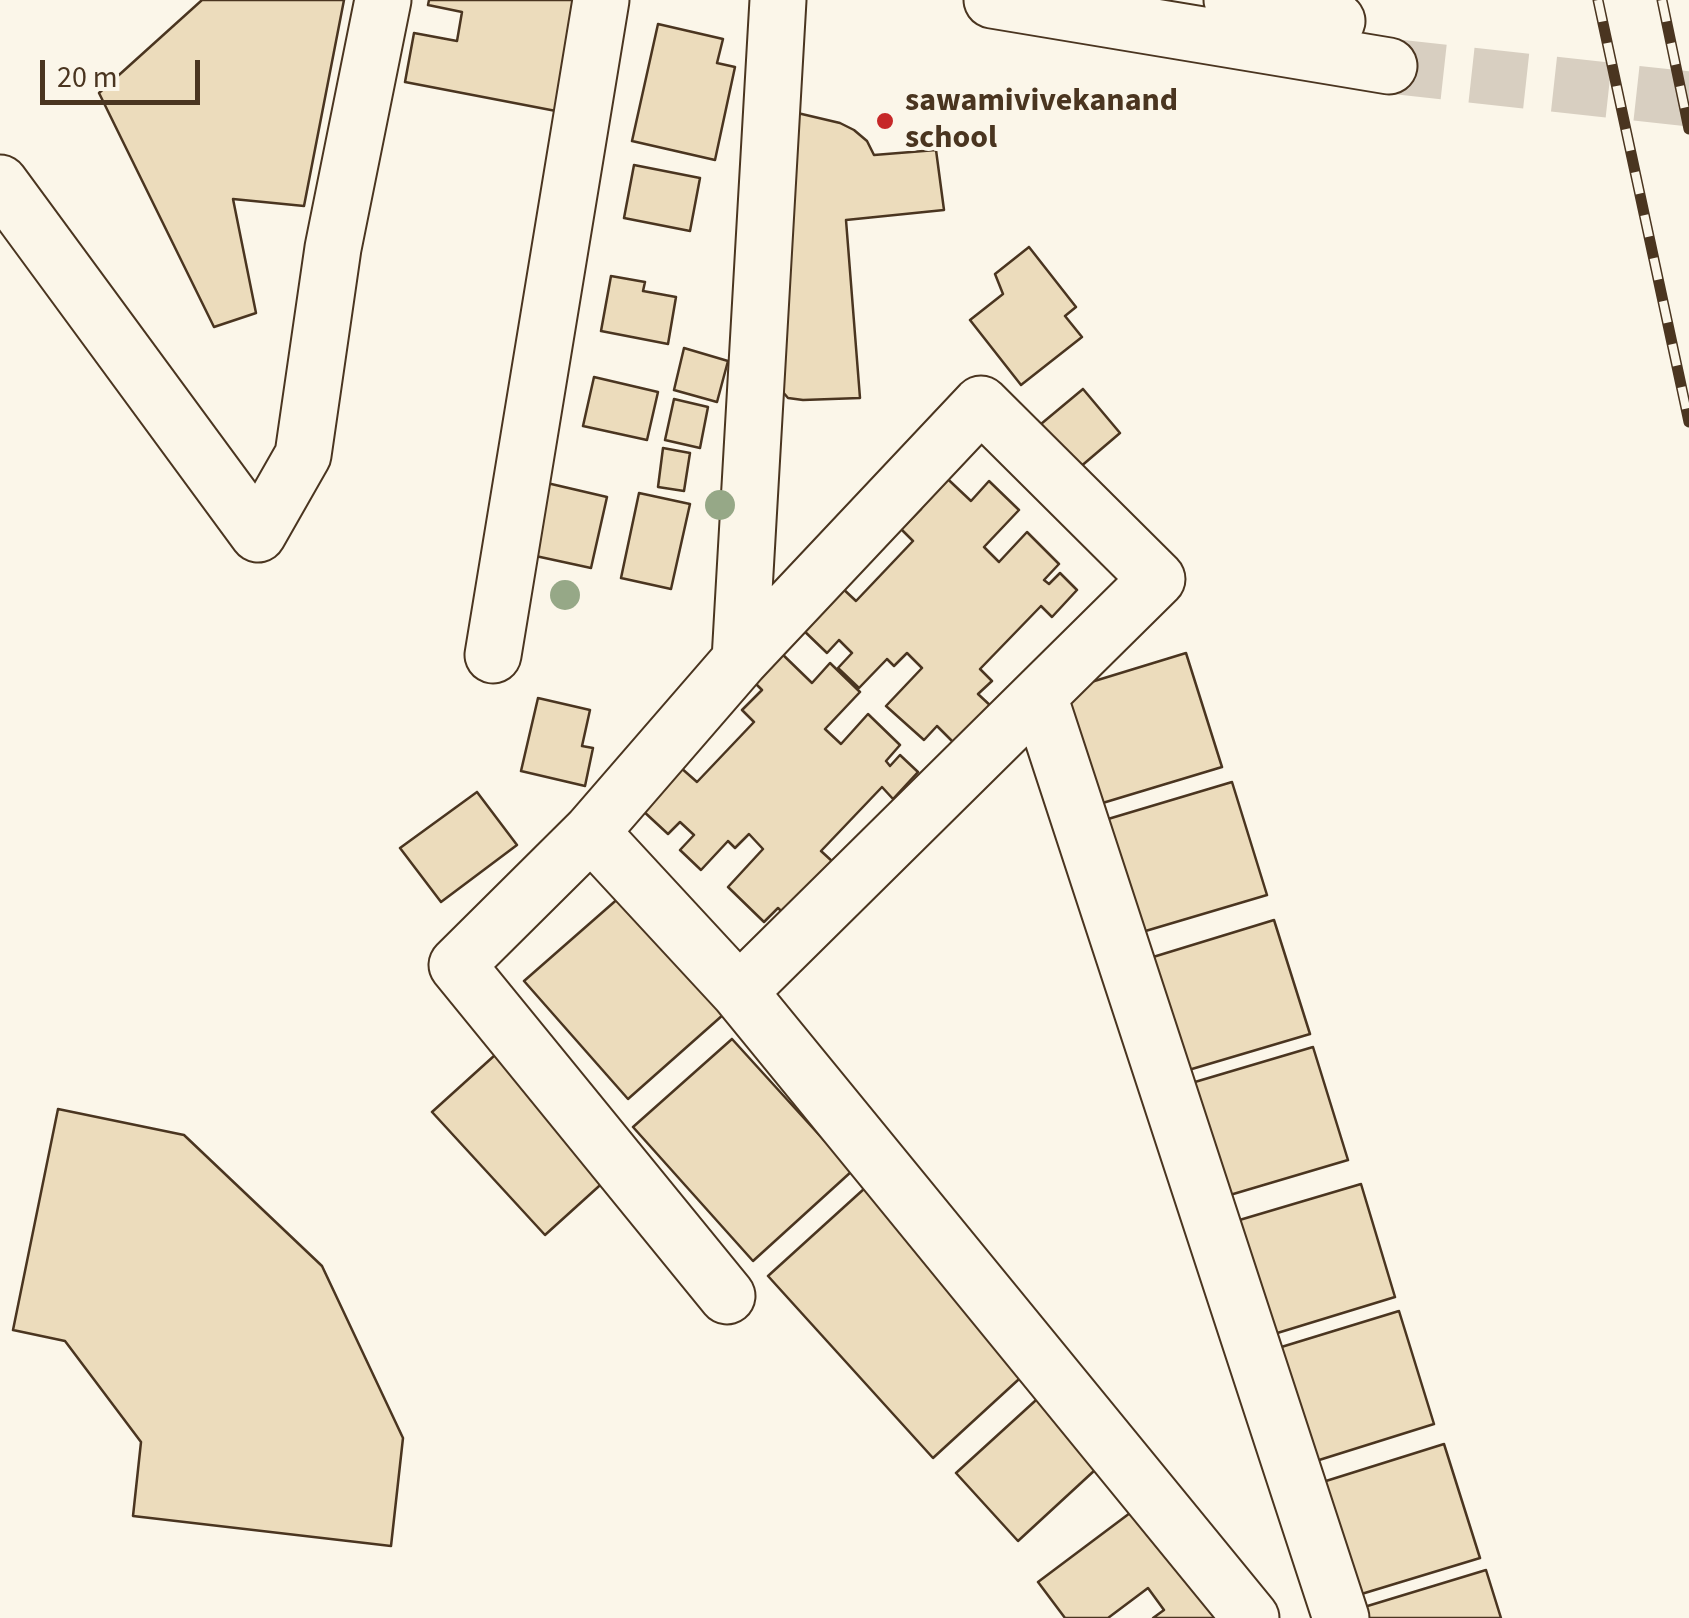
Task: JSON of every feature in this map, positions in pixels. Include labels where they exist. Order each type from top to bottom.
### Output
[{"type":"street","points":[[0,183],[258,534],[302,455],[333,248],[383,0]]},
{"type":"street","points":[[493,654],[601,0]]},
{"type":"street","points":[[740,660],[778,0]]},
{"type":"street","points":[[992,0],[1389,48],[1232,0]]},
{"type":"street","points":[[728,1296],[457,965],[591,832],[740,660],[981,404],[1157,579],[740,992]]},
{"type":"street","points":[[1039,696],[1341,1618]]},
{"type":"street","points":[[591,832],[740,992],[1251,1618]]},
{"type":"building","points":[[202,0],[344,0],[304,206],[233,199],[256,313],[214,327],[99,93]]},
{"type":"building","points":[[429,0],[577,0],[556,111],[405,82],[414,33],[457,41],[462,12],[428,5]]},
{"type":"building","points":[[658,24],[723,39],[717,63],[735,67],[715,160],[632,141]]},
{"type":"building","points":[[789,111],[854,130],[867,141],[874,155],[936,150],[944,210],[846,220],[860,398],[803,400],[788,398],[782,391]]},
{"type":"building","points":[[634,165],[700,178],[690,231],[624,218]]},
{"type":"building","points":[[1029,247],[1076,307],[1065,316],[1082,337],[1021,385],[970,320],[1003,294],[995,274]]},
{"type":"building","points":[[611,276],[645,282],[643,291],[676,297],[668,344],[601,331]]},
{"type":"building","points":[[684,348],[728,361],[717,402],[674,390]]},
{"type":"building","points":[[594,377],[658,392],[647,440],[583,426]]},
{"type":"building","points":[[1083,389],[1120,433],[1079,468],[1041,424]]},
{"type":"building","points":[[674,399],[708,407],[700,448],[665,440]]},
{"type":"building","points":[[663,448],[690,453],[684,491],[658,487]]},
{"type":"building","points":[[936,468],[971,501],[989,481],[1019,510],[984,547],[999,562],[1027,532],[1059,564],[1044,580],[1049,584],[1060,573],[1077,590],[1052,617],[1041,606],[980,669],[992,681],[978,694],[993,708],[957,746],[937,726],[924,740],[886,706],[922,668],[907,653],[894,666],[887,659],[859,688],[838,668],[852,653],[839,640],[827,653],[800,627],[839,585],[856,601],[913,541],[901,529],[921,509],[908,497]]},
{"type":"building","points":[[547,483],[607,497],[591,568],[531,555]]},
{"type":"building","points":[[639,493],[690,504],[671,589],[621,578]]},
{"type":"building","points":[[777,649],[812,683],[830,663],[860,692],[825,729],[841,744],[868,714],[900,745],[886,761],[890,766],[900,755],[918,772],[893,799],[882,787],[821,851],[833,862],[799,928],[778,908],[764,922],[728,887],[763,849],[749,834],[735,848],[728,841],[701,870],[680,850],[694,835],[680,822],[668,834],[641,809],[680,767],[697,782],[754,722],[742,710],[762,690],[750,678]]},
{"type":"building","points":[[1186,653],[1222,767],[1086,808],[1052,694]]},
{"type":"building","points":[[538,698],[590,710],[582,746],[593,748],[585,786],[521,771]]},
{"type":"building","points":[[1232,782],[1267,895],[1132,935],[1098,822]]},
{"type":"building","points":[[477,792],[517,845],[441,902],[400,848]]},
{"type":"building","points":[[621,896],[724,1014],[628,1099],[524,981]]},
{"type":"building","points":[[1274,920],[1310,1034],[1175,1074],[1140,961]]},
{"type":"building","points":[[732,1039],[852,1171],[753,1261],[633,1127]]},
{"type":"building","points":[[1313,1047],[1348,1160],[1213,1200],[1178,1087]]},
{"type":"building","points":[[495,1055],[608,1178],[545,1235],[432,1112]]},
{"type":"building","points":[[58,1109],[184,1135],[322,1266],[403,1438],[391,1546],[133,1516],[141,1442],[65,1341],[13,1330]]},
{"type":"building","points":[[1361,1184],[1395,1297],[1261,1338],[1226,1224]]},
{"type":"building","points":[[865,1188],[1030,1369],[933,1458],[768,1276]]},
{"type":"building","points":[[1399,1311],[1434,1424],[1300,1466],[1265,1352]]},
{"type":"building","points":[[1046,1391],[1108,1458],[1018,1541],[956,1473]]},
{"type":"building","points":[[1444,1444],[1480,1558],[1345,1599],[1310,1486]]},
{"type":"building","points":[[1142,1504],[1227,1618],[1153,1618],[1164,1610],[1148,1588],[1108,1618],[1065,1618],[1038,1582]]},
{"type":"building","points":[[1486,1570],[1501,1618],[1353,1618],[1351,1611]]},
{"type":"tunnel","points":[[1389,66],[1689,99]]},
{"type":"railway","points":[[1598,0],[1689,422]]},
{"type":"railway","points":[[1662,0],[1689,129]]},
{"type":"place","name":"sawamivivekanand school","points":[[885,121]]}]
